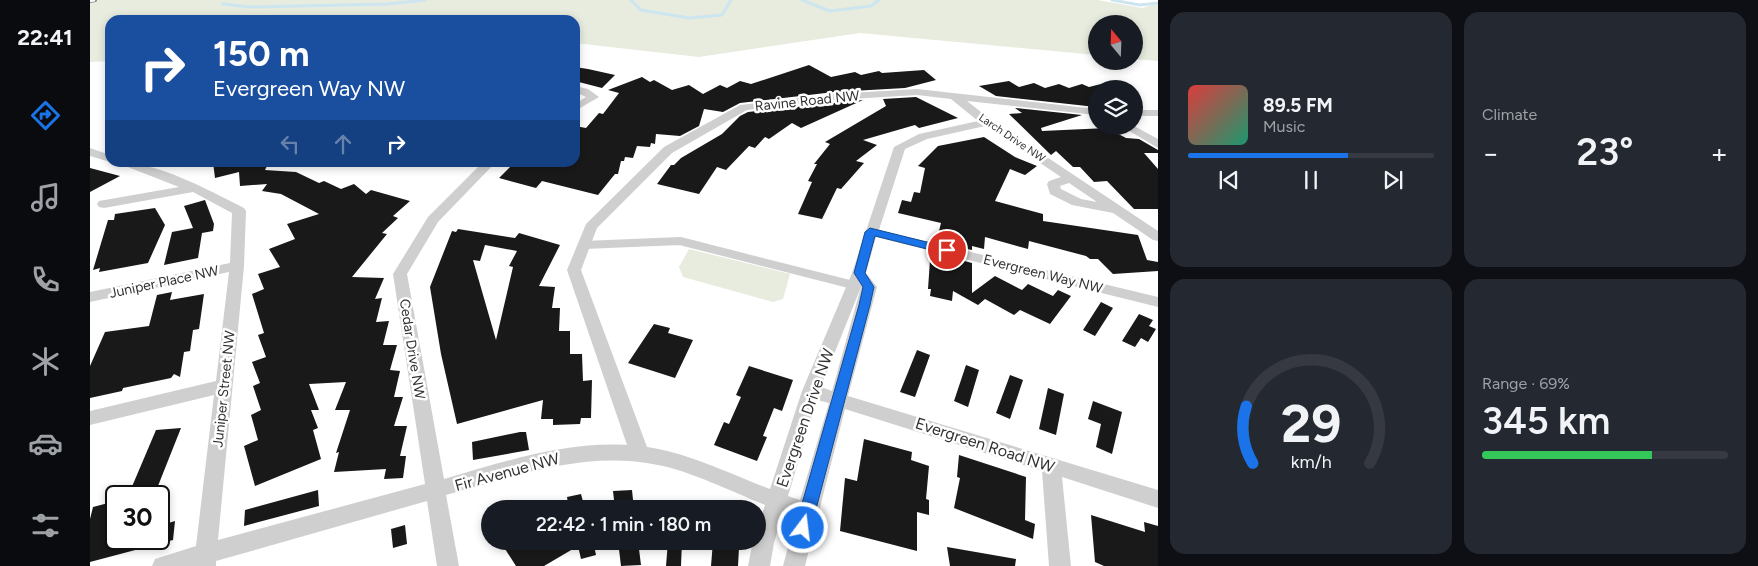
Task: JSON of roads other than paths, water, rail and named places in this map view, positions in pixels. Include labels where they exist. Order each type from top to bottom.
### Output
[{"type":"street","points":[[580,90],[594,96],[580,105]]},
{"type":"street","name":"Ravine Road NW","points":[[640,454],[574,270],[591,227],[668,150],[744,107],[834,97],[917,92],[1088,111]]},
{"type":"street","name":"Larch Drive NW","points":[[954,96],[987,122],[1158,237]]},
{"type":"street","points":[[1143,113],[1158,113]]},
{"type":"street","name":"Evergreen Drive NW","points":[[794,566],[839,398],[870,232],[900,147],[923,136],[987,122]]},
{"type":"street","points":[[1142,135],[1158,144]]},
{"type":"street","points":[[90,152],[105,156]]},
{"type":"street","points":[[136,167],[195,188]]},
{"type":"street","name":"Cedar Drive NW","points":[[448,566],[400,274],[433,220],[485,167]]},
{"type":"street","name":"Larch Drive NW","points":[[1071,178],[1053,184],[1055,191],[1077,202],[1120,211]]},
{"type":"street","points":[[104,204],[195,188]]},
{"type":"street","name":"Juniper Street NW","points":[[195,188],[239,211],[237,266],[205,560]]},
{"type":"street","name":"Evergreen Way NW","points":[[870,232],[1158,302]]},
{"type":"street","name":"Juniper Place NW","points":[[90,297],[237,266]]},
{"type":"street","name":"Evergreen Drive NW","points":[[759,566],[763,543],[812,391],[861,282]]},
{"type":"street","points":[[90,418],[224,386]]},
{"type":"street","name":"Evergreen Road NW","points":[[812,391],[1158,499]]},
{"type":"street","name":"Fir Avenue NW","points":[[163,566],[205,560],[435,491],[559,457],[609,452],[640,454],[660,458],[695,469],[807,512]]},
{"type":"street","points":[[1051,467],[1060,566]]},
{"type":"lane","points":[[584,245],[680,241],[861,282]]},
{"type":"waterway","points":[[223,4],[250,7],[388,4],[425,0]]},
{"type":"waterway","points":[[631,0],[641,10],[689,18],[722,15],[731,0]]},
{"type":"waterway","points":[[802,0],[830,11],[871,6],[879,0]]},
{"type":"waterway","points":[[1112,0],[1140,5],[1158,3]]},
{"type":"railway","points":[[90,1],[95,0]]}]
